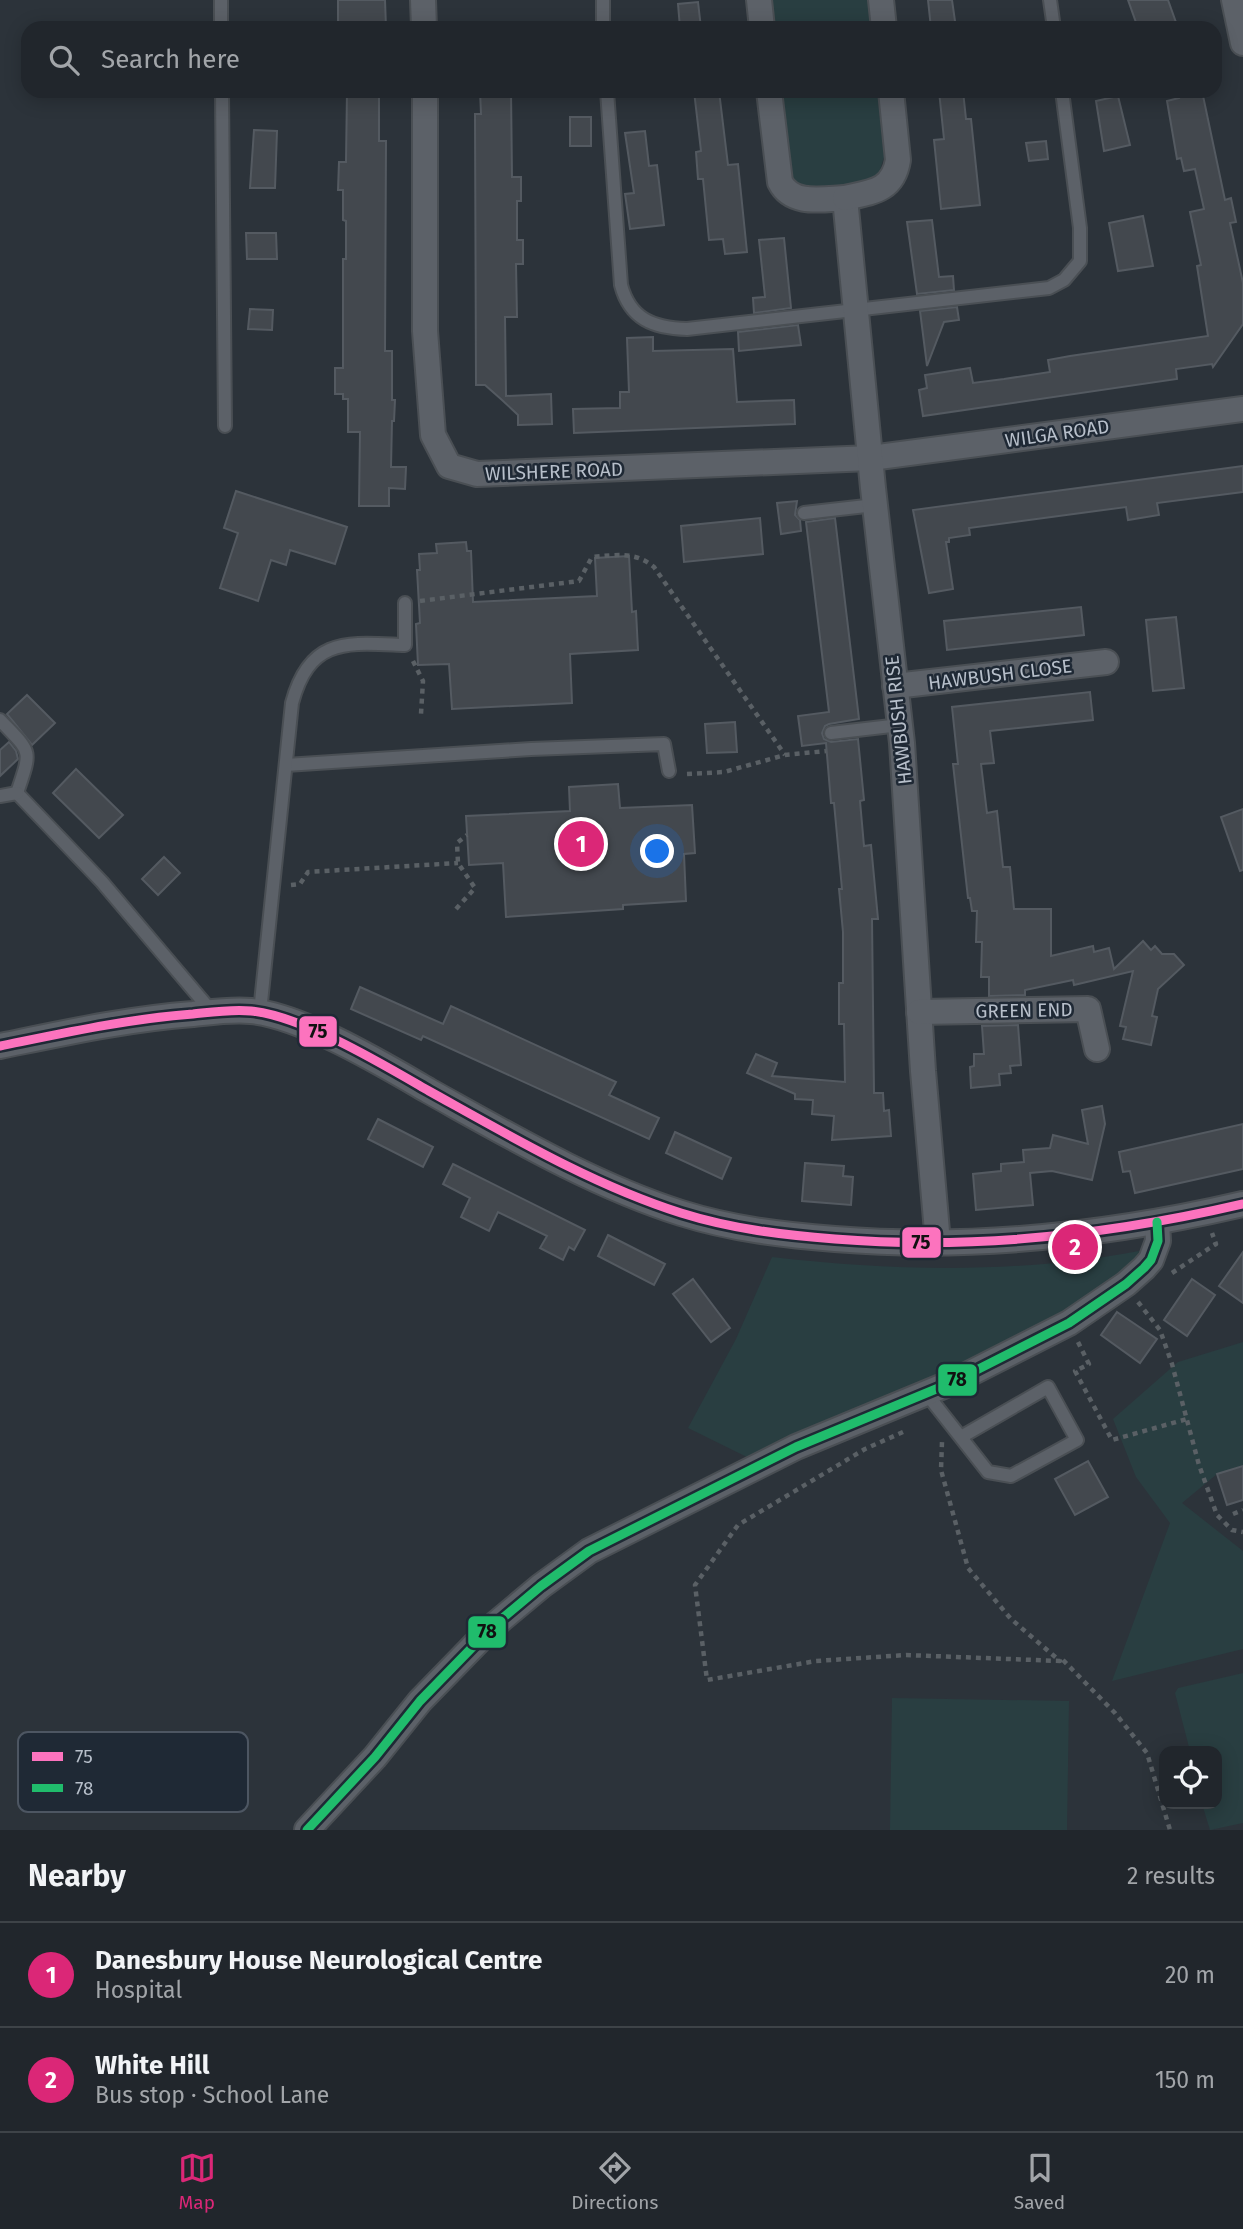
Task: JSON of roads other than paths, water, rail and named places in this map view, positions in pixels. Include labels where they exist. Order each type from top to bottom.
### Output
[{"type":"street","points":[[423,0],[424,21]]},
{"type":"street","points":[[758,0],[761,21]]},
{"type":"street","points":[[881,0],[883,21]]},
{"type":"street","points":[[1234,0],[1243,43]]},
{"type":"street","name":"WILSHERE ROAD","points":[[425,98],[425,331],[433,435],[449,466],[477,474],[871,458]]},
{"type":"street","points":[[770,98],[780,182],[783,188],[803,200],[845,198],[883,187],[892,179],[898,160],[892,98]]},
{"type":"street","name":"HAWBUSH RISE","points":[[845,198],[900,724],[919,1012],[938,1242]]},
{"type":"street","name":"WILGA ROAD","points":[[871,458],[1243,409]]},
{"type":"street","name":"HAWBUSH CLOSE","points":[[895,686],[1106,662]]},
{"type":"street","name":"GREEN END","points":[[919,1012],[1088,1009],[1097,1049]]},
{"type":"street","points":[[0,1046],[139,1019],[212,1012],[260,1012],[350,1047],[553,1158],[677,1212],[758,1232],[883,1242],[1031,1238],[1157,1222],[1243,1204]]},
{"type":"street","points":[[307,1830],[375,1757],[420,1701],[492,1627],[589,1551],[796,1447],[926,1393],[1069,1323],[1126,1284],[1144,1268],[1158,1241],[1157,1222]]},
{"type":"lane","points":[[221,0],[221,21]]},
{"type":"lane","points":[[603,0],[603,21]]},
{"type":"lane","points":[[1050,0],[1053,21]]},
{"type":"lane","points":[[222,98],[225,426]]},
{"type":"lane","points":[[608,98],[621,285],[625,301],[633,311],[655,325],[687,329],[1049,288],[1064,280],[1080,261],[1080,228],[1063,98]]},
{"type":"lane","points":[[804,513],[875,505]]},
{"type":"lane","points":[[260,1012],[292,702],[298,682],[306,669],[335,645],[405,645],[405,603]]},
{"type":"lane","points":[[0,719],[26,748],[28,760],[17,793]]},
{"type":"lane","points":[[831,733],[900,724]]},
{"type":"lane","points":[[286,765],[531,749],[664,744],[669,771]]},
{"type":"lane","points":[[0,796],[17,793]]},
{"type":"lane","points":[[17,793],[102,882],[212,1012]]},
{"type":"lane","points":[[926,1393],[988,1472],[1011,1476],[1077,1440],[1048,1387],[961,1437]]},
{"type":"place","name":"Danesbury House Neurological Centre","points":[[581,844]]},
{"type":"place","name":"White Hill","points":[[1075,1247]]}]
